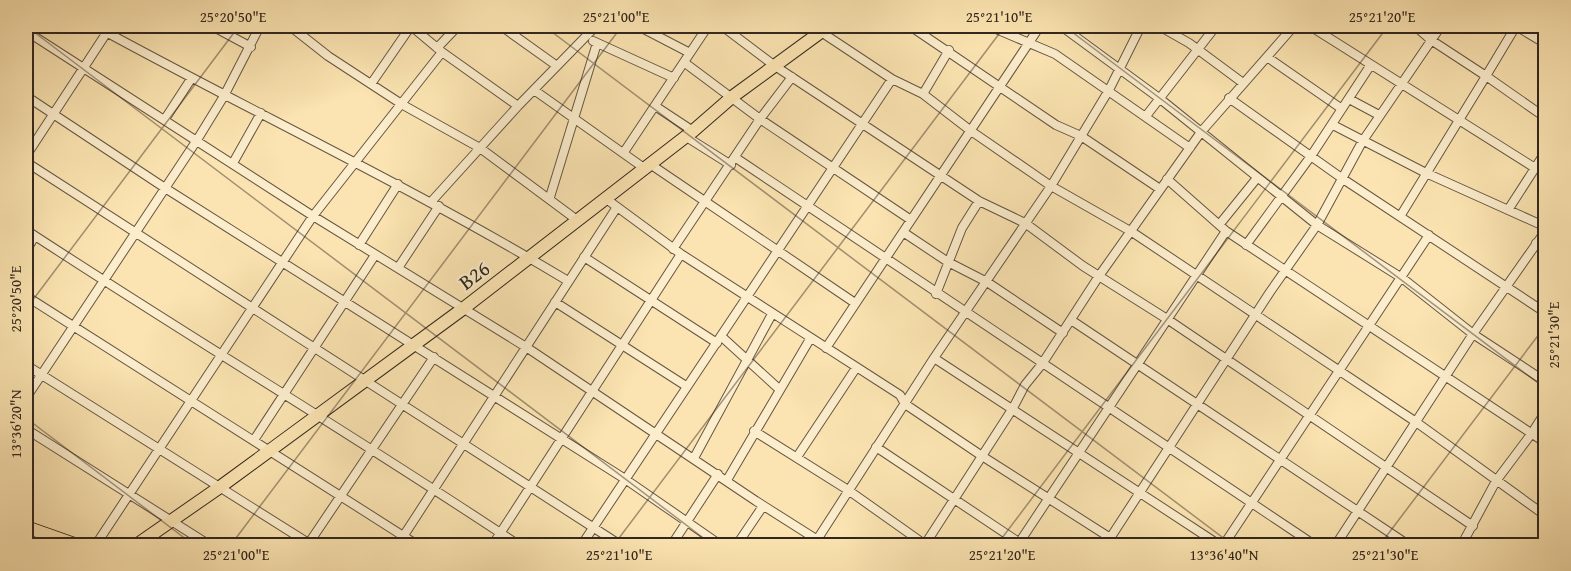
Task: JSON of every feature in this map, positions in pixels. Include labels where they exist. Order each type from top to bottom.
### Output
[{"type":"highway","name":"B26","points":[[135,546],[220,487],[464,308],[689,134],[820,27]]},
{"type":"highway","points":[[26,526],[66,543],[80,546]]},
{"type":"street","points":[[95,26],[109,29],[191,79],[398,183],[568,281]]},
{"type":"street","points":[[212,26],[251,47]]},
{"type":"street","points":[[26,398],[197,140],[224,96],[260,26]]},
{"type":"street","points":[[290,26],[302,29],[328,56],[403,105],[480,147],[550,197],[577,220]]},
{"type":"street","points":[[371,84],[411,26],[440,50],[518,106]]},
{"type":"street","points":[[95,546],[130,495],[189,399],[313,216],[355,161],[403,105],[458,26]]},
{"type":"street","points":[[501,26],[557,66]]},
{"type":"street","points":[[398,268],[435,204],[480,147],[596,26]]},
{"type":"street","points":[[638,26],[690,53]]},
{"type":"street","points":[[624,152],[708,26]]},
{"type":"street","points":[[722,26],[775,66],[979,201],[1025,223],[1099,276],[1227,359],[1473,526]]},
{"type":"street","points":[[910,26],[949,50],[1056,124],[1081,136],[1160,189]]},
{"type":"street","points":[[988,26],[1055,54],[1190,148]]},
{"type":"street","points":[[826,348],[1040,26]]},
{"type":"street","points":[[1061,26],[1159,98],[1317,225],[1401,278],[1473,334],[1545,382]]},
{"type":"street","points":[[815,542],[934,358],[1051,186],[1109,90],[1141,26]]},
{"type":"street","points":[[1159,26],[1198,50],[1243,83]]},
{"type":"street","points":[[1146,116],[1216,26]]},
{"type":"street","points":[[754,431],[848,490],[926,545],[1013,408],[1025,385],[1042,364],[1099,276],[1167,179],[1229,98],[1294,26]]},
{"type":"street","points":[[1310,26],[1534,168]]},
{"type":"street","points":[[1415,26],[1431,40],[1545,118]]},
{"type":"street","points":[[1106,546],[1285,270],[1317,225],[1379,115],[1441,26]]},
{"type":"street","points":[[1401,215],[1516,26],[1545,44]]},
{"type":"street","points":[[820,27],[891,79],[923,94],[970,131],[1051,186],[1132,232],[1416,422],[1545,516]]},
{"type":"street","points":[[26,156],[109,29]]},
{"type":"street","points":[[26,31],[313,216],[526,347],[727,480],[815,542],[827,546]]},
{"type":"street","points":[[586,37],[674,78]]},
{"type":"street","points":[[550,197],[597,43]]},
{"type":"street","points":[[923,94],[949,50]]},
{"type":"street","points":[[1267,57],[1342,109]]},
{"type":"street","points":[[685,63],[760,118],[911,220]]},
{"type":"street","points":[[1246,245],[1333,125],[1370,66]]},
{"type":"street","points":[[492,546],[649,301],[705,202],[734,162],[760,118],[792,77]]},
{"type":"street","points":[[165,119],[191,79]]},
{"type":"street","points":[[581,546],[891,79]]},
{"type":"street","points":[[534,90],[624,152],[705,202],[855,303]]},
{"type":"street","points":[[26,96],[165,188],[346,300],[625,479],[722,546]]},
{"type":"street","points":[[1229,98],[1342,179],[1401,215],[1545,312]]},
{"type":"street","points":[[1349,99],[1379,115]]},
{"type":"street","points":[[655,106],[689,134],[807,208],[1108,409],[1253,501],[1317,546]]},
{"type":"street","points":[[233,163],[261,113]]},
{"type":"street","points":[[1333,125],[1362,142],[1545,229],[1473,334],[1335,546]]},
{"type":"street","points":[[1508,210],[1545,151]]},
{"type":"street","points":[[26,162],[622,546]]},
{"type":"street","points":[[876,447],[1020,545],[1257,178]]},
{"type":"street","points":[[1167,179],[1246,245],[1545,443]]},
{"type":"street","points":[[359,245],[398,183]]},
{"type":"street","points":[[605,198],[677,251],[900,395],[904,404],[1123,546]]},
{"type":"street","points":[[936,294],[962,228],[979,201]]},
{"type":"street","points":[[397,546],[617,207]]},
{"type":"street","points":[[26,230],[220,355],[372,448],[520,546]]},
{"type":"street","points":[[903,232],[948,262],[987,282],[1063,333]]},
{"type":"street","points":[[934,358],[1222,546],[1429,235]]},
{"type":"street","points":[[26,251],[35,236]]},
{"type":"street","points":[[1536,243],[1545,250]]},
{"type":"street","points":[[254,440],[375,255]]},
{"type":"street","points":[[584,257],[649,301],[719,340],[747,360],[779,389]]},
{"type":"street","points":[[26,296],[418,546]]},
{"type":"street","points":[[555,302],[686,386]]},
{"type":"street","points":[[694,458],[772,314]]},
{"type":"street","points":[[1071,320],[1410,546]]},
{"type":"street","points":[[727,480],[810,339]]},
{"type":"street","points":[[26,365],[309,545],[340,495],[434,357]]},
{"type":"street","points":[[797,457],[856,368]]},
{"type":"street","points":[[1461,546],[1496,482],[1545,411]]},
{"type":"street","points":[[26,429],[211,546]]},
{"type":"street","points":[[671,546],[718,474]]},
{"type":"street","points":[[736,546],[763,506]]}]
